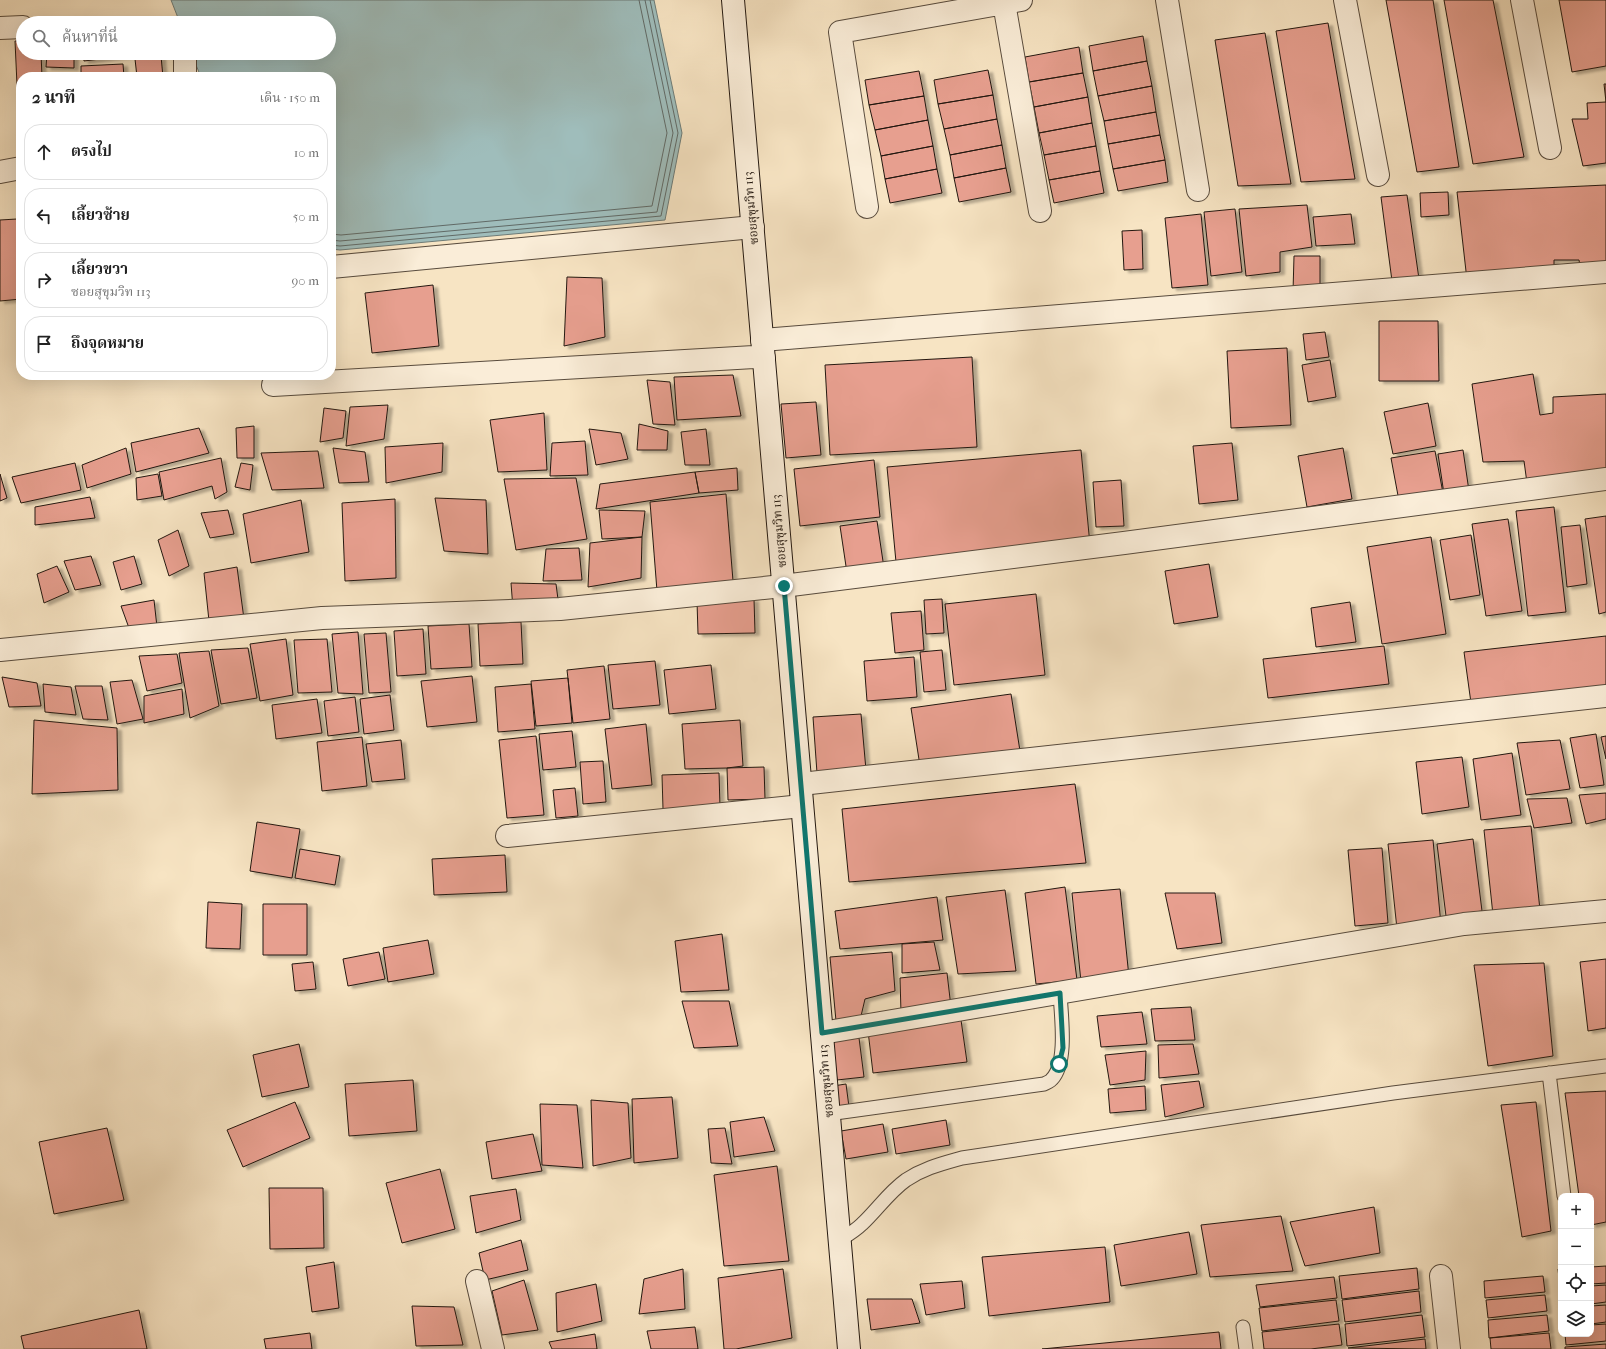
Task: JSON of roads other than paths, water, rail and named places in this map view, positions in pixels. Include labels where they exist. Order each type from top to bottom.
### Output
[{"type":"street","name":"ซอยสุขุมวิท 113","points":[[733,0],[849,1349]]},
{"type":"street","points":[[1167,0],[1198,190]]},
{"type":"street","points":[[1345,0],[1378,176]]},
{"type":"street","points":[[1522,0],[1550,148]]},
{"type":"street","points":[[867,207],[840,32],[969,5],[1012,2],[1040,211]]},
{"type":"street","points":[[0,28],[16,27]]},
{"type":"street","points":[[185,60],[185,72]]},
{"type":"street","points":[[0,172],[16,169]]},
{"type":"street","points":[[336,267],[753,227]]},
{"type":"street","points":[[273,385],[746,358],[763,349],[1606,272]]},
{"type":"street","points":[[0,650],[322,618],[560,609],[784,586],[1132,542],[1606,479]]},
{"type":"street","points":[[801,784],[1606,696]]},
{"type":"street","points":[[507,836],[802,806]]},
{"type":"street","points":[[822,1033],[1464,924],[1606,910]]},
{"type":"street","points":[[1441,1276],[1449,1349]]},
{"type":"street","points":[[477,1281],[493,1349]]},
{"type":"lane","points":[[828,1114],[1044,1084],[1052,1080],[1059,1064],[1063,1048],[1060,993]]},
{"type":"lane","points":[[840,1240],[863,1223],[874,1210],[905,1181],[932,1166],[962,1158],[1393,1093],[1606,1066]]},
{"type":"lane","points":[[1548,1073],[1564,1193]]},
{"type":"lane","points":[[1242,1327],[1246,1349]]},
{"type":"water","points":[[171,0],[654,0],[682,133],[665,220],[336,250],[336,72],[199,72],[194,60],[336,60],[336,16],[177,16]]}]
